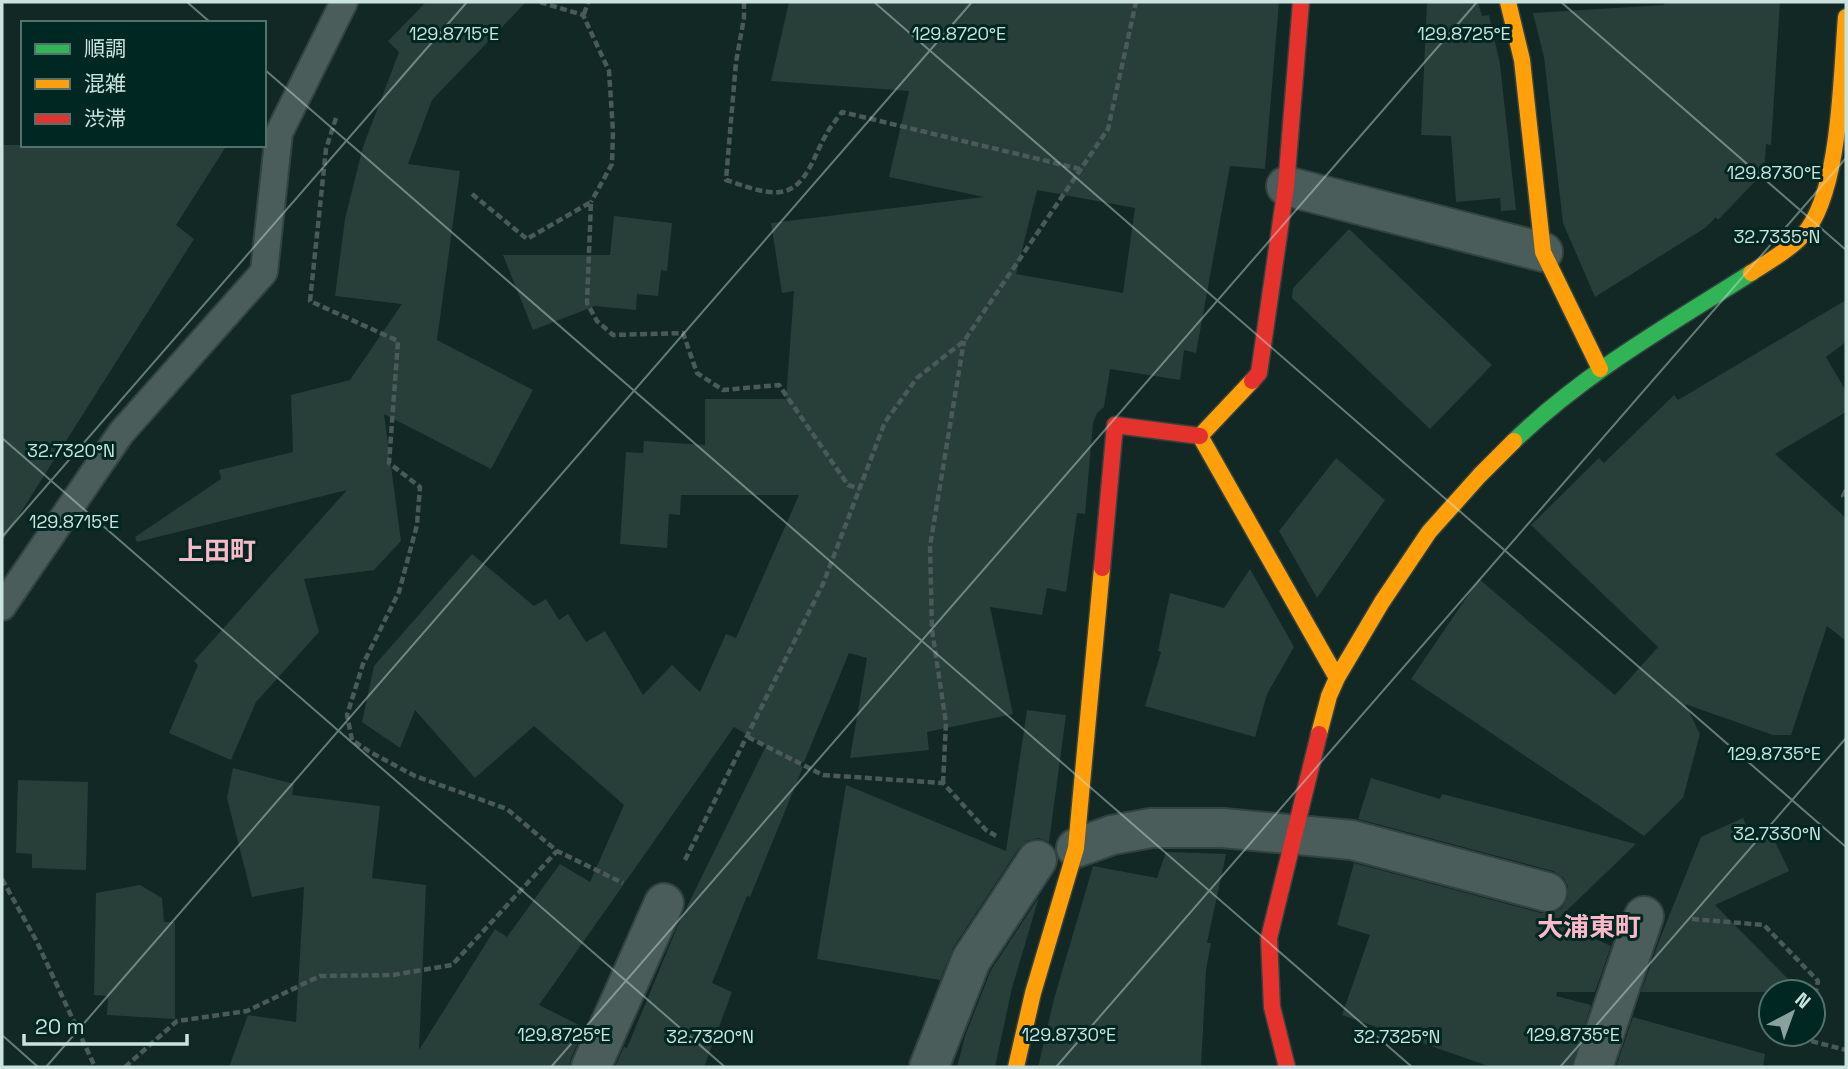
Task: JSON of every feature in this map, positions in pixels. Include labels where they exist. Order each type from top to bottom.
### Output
[{"type":"street","points":[[1200,436],[1259,373],[1286,186],[1301,2]]},
{"type":"street","points":[[1508,2],[1522,60],[1543,252],[1600,369]]},
{"type":"street","points":[[1286,1067],[1272,1007],[1269,938],[1329,696],[1337,678],[1382,602],[1429,532],[1480,475],[1544,413],[1600,369],[1771,260],[1803,234],[1822,203],[1832,166],[1846,17]]},
{"type":"street","points":[[1286,186],[1543,252]]},
{"type":"street","points":[[1016,1067],[1032,993],[1076,848],[1115,425],[1200,436]]},
{"type":"street","points":[[1200,436],[1337,678]]},
{"type":"street","points":[[1076,848],[1112,835],[1151,828],[1223,828],[1352,840],[1547,892]]},
{"type":"street","points":[[929,1067],[971,960],[1037,860]]},
{"type":"street","points":[[591,1067],[664,902]]},
{"type":"street","points":[[1593,1067],[1644,916]]},
{"type":"lane","points":[[2,607],[121,433],[264,272],[279,134],[344,2]]},
{"type":"path","points":[[540,2],[583,15]]},
{"type":"path","points":[[588,2],[583,15],[609,71],[613,131],[612,164],[591,202],[587,303],[597,321],[613,335],[683,333],[697,373],[723,390],[779,385],[848,485],[860,489]]},
{"type":"path","points":[[744,2],[726,180],[765,191],[781,192],[796,186],[842,112],[1080,169]]},
{"type":"path","points":[[338,113],[326,149],[310,301],[398,341],[389,463],[420,487],[418,525],[399,593],[363,664],[347,715],[352,740],[415,776],[507,809],[557,851],[664,902],[824,584],[885,422],[916,378],[964,341],[1108,129],[1136,2]]},
{"type":"path","points":[[472,194],[527,239],[591,202]]},
{"type":"path","points":[[943,783],[946,723],[932,630],[930,546],[964,341]]},
{"type":"path","points":[[1846,490],[1843,496],[1846,498]]},
{"type":"path","points":[[748,737],[823,775],[943,783],[986,830],[1037,860]]},
{"type":"path","points":[[125,1067],[177,1021],[247,1011],[320,976],[393,975],[452,965],[557,851]]},
{"type":"path","points":[[2,879],[36,940],[95,1067]]},
{"type":"path","points":[[1644,916],[1764,925],[1815,978]]},
{"type":"path","points":[[1827,1045],[1846,1050]]},
{"type":"building","points":[[426,2],[526,2],[432,100],[408,164],[460,171],[437,340],[533,390],[491,469],[384,414],[401,541],[374,570],[304,579],[319,632],[256,702],[231,760],[169,733],[198,665],[194,661],[347,490],[137,542],[135,537],[221,479],[219,470],[293,452],[291,395],[350,380],[402,304],[335,296],[345,219],[363,147],[399,52],[388,41]]},
{"type":"building","points":[[789,2],[1279,2],[1265,169],[1230,166],[1196,353],[1184,350],[1180,380],[1110,369],[1104,407],[1097,413],[1093,423],[1085,514],[1077,513],[1066,592],[1047,588],[1042,615],[990,607],[1013,714],[927,732],[929,750],[850,758],[867,658],[849,653],[804,762],[795,763],[803,767],[712,983],[732,992],[704,1067],[615,1067],[624,1047],[627,1048],[678,925],[766,746],[734,727],[539,1005],[585,1028],[569,1067],[229,1067],[248,1015],[296,1022],[304,887],[252,897],[227,798],[233,768],[294,784],[292,795],[380,806],[372,878],[426,885],[419,1050],[495,929],[507,937],[560,864],[590,882],[624,805],[534,726],[475,778],[415,710],[400,748],[362,722],[374,666],[472,554],[534,606],[546,599],[559,620],[568,614],[586,642],[605,631],[643,695],[672,665],[700,692],[726,634],[736,638],[799,495],[681,495],[680,515],[669,514],[667,548],[620,544],[626,452],[643,453],[644,441],[705,445],[705,399],[786,399],[794,291],[782,293],[771,223],[984,197],[889,177],[909,91],[771,81]],"holes":[[[1037,190],[1135,208],[1123,293],[1016,274]]]},
{"type":"building","points":[[1427,2],[1478,2],[1482,16],[1489,15],[1500,64],[1516,210],[1501,211],[1500,198],[1456,202],[1451,136],[1421,135]]},
{"type":"building","points":[[1665,2],[1780,2],[1771,145],[1766,144],[1764,172],[1718,220],[1716,217],[1705,228],[1595,297],[1563,223],[1544,57],[1533,13],[1664,5]]},
{"type":"building","points":[[2,145],[226,147],[176,225],[194,239],[2,542]]},
{"type":"building","points":[[614,216],[672,223],[667,271],[661,270],[658,296],[637,294],[636,310],[595,306],[533,330],[503,255],[610,255]]},
{"type":"building","points":[[1349,229],[1492,365],[1430,429],[1292,298],[1293,288]]},
{"type":"building","points":[[1846,300],[1846,342],[1826,357],[1846,391],[1846,412],[1775,454],[1846,518],[1846,641],[1827,626],[1791,735],[1773,735],[1685,704],[1700,734],[1683,798],[1644,836],[1411,679],[1479,579],[1615,695],[1658,647],[1531,525],[1599,458],[1604,463],[1674,395],[1678,400]]},
{"type":"building","points":[[1336,458],[1385,500],[1317,598],[1279,531]]},
{"type":"building","points":[[1250,569],[1294,647],[1267,694],[1255,737],[1145,706],[1161,652],[1158,651],[1170,593],[1224,608]]},
{"type":"building","points":[[1027,710],[1066,715],[1049,842],[1038,838],[1027,841],[1019,848],[953,948],[940,980],[817,959],[846,785],[1006,851]]},
{"type":"building","points":[[1371,778],[1440,799],[1442,794],[1636,844],[1556,921],[1611,946],[1595,992],[1557,992],[1556,996],[1591,1005],[1572,1067],[1491,1067],[1342,1015],[1370,935],[1337,925],[1354,863],[1541,913],[1552,913],[1562,908],[1568,897],[1568,886],[1563,877],[1553,871],[1358,819]]},
{"type":"building","points":[[18,780],[88,782],[86,870],[32,868],[32,854],[16,853]]},
{"type":"building","points":[[1743,818],[1753,839],[1770,831],[1789,871],[1715,905],[1787,978],[1757,978],[1757,992],[1641,992],[1659,941],[1701,837]]},
{"type":"building","points":[[1166,852],[1226,854],[1207,943],[1211,943],[1206,970],[1201,1067],[1038,1067],[1054,999],[1093,866],[1157,878]]},
{"type":"building","points":[[140,885],[162,898],[164,922],[175,922],[175,1019],[107,1015],[108,996],[94,995],[96,893]]},
{"type":"building","points":[[1039,897],[1012,988],[995,1067],[957,1067],[965,1036],[991,970]]},
{"type":"building","points":[[1633,1017],[1765,1054],[1763,1067],[1616,1067]]},
{"type":"traffic: fast","points":[[1514,441],[1541,416],[1598,372],[1751,273]]},
{"type":"traffic: slow","points":[[1508,2],[1522,60],[1543,252],[1600,369]]},
{"type":"traffic: slow","points":[[1751,273],[1785,251],[1803,235],[1816,216],[1825,191],[1837,132],[1846,17]]},
{"type":"traffic: slow","points":[[1252,381],[1200,436],[1337,678]]},
{"type":"traffic: slow","points":[[1319,734],[1329,696],[1337,678],[1382,602],[1429,532],[1514,441]]},
{"type":"traffic: slow","points":[[1016,1067],[1033,993],[1076,848],[1102,568]]},
{"type":"traffic: jam","points":[[1252,381],[1259,373],[1286,186],[1301,2]]},
{"type":"traffic: jam","points":[[1102,568],[1115,425],[1200,436]]},
{"type":"traffic: jam","points":[[1287,1067],[1272,1007],[1269,938],[1319,734]]},
{"type":"district","name":"上田町","points":[[217,551]]},
{"type":"district","name":"大浦東町","points":[[1589,927]]}]
